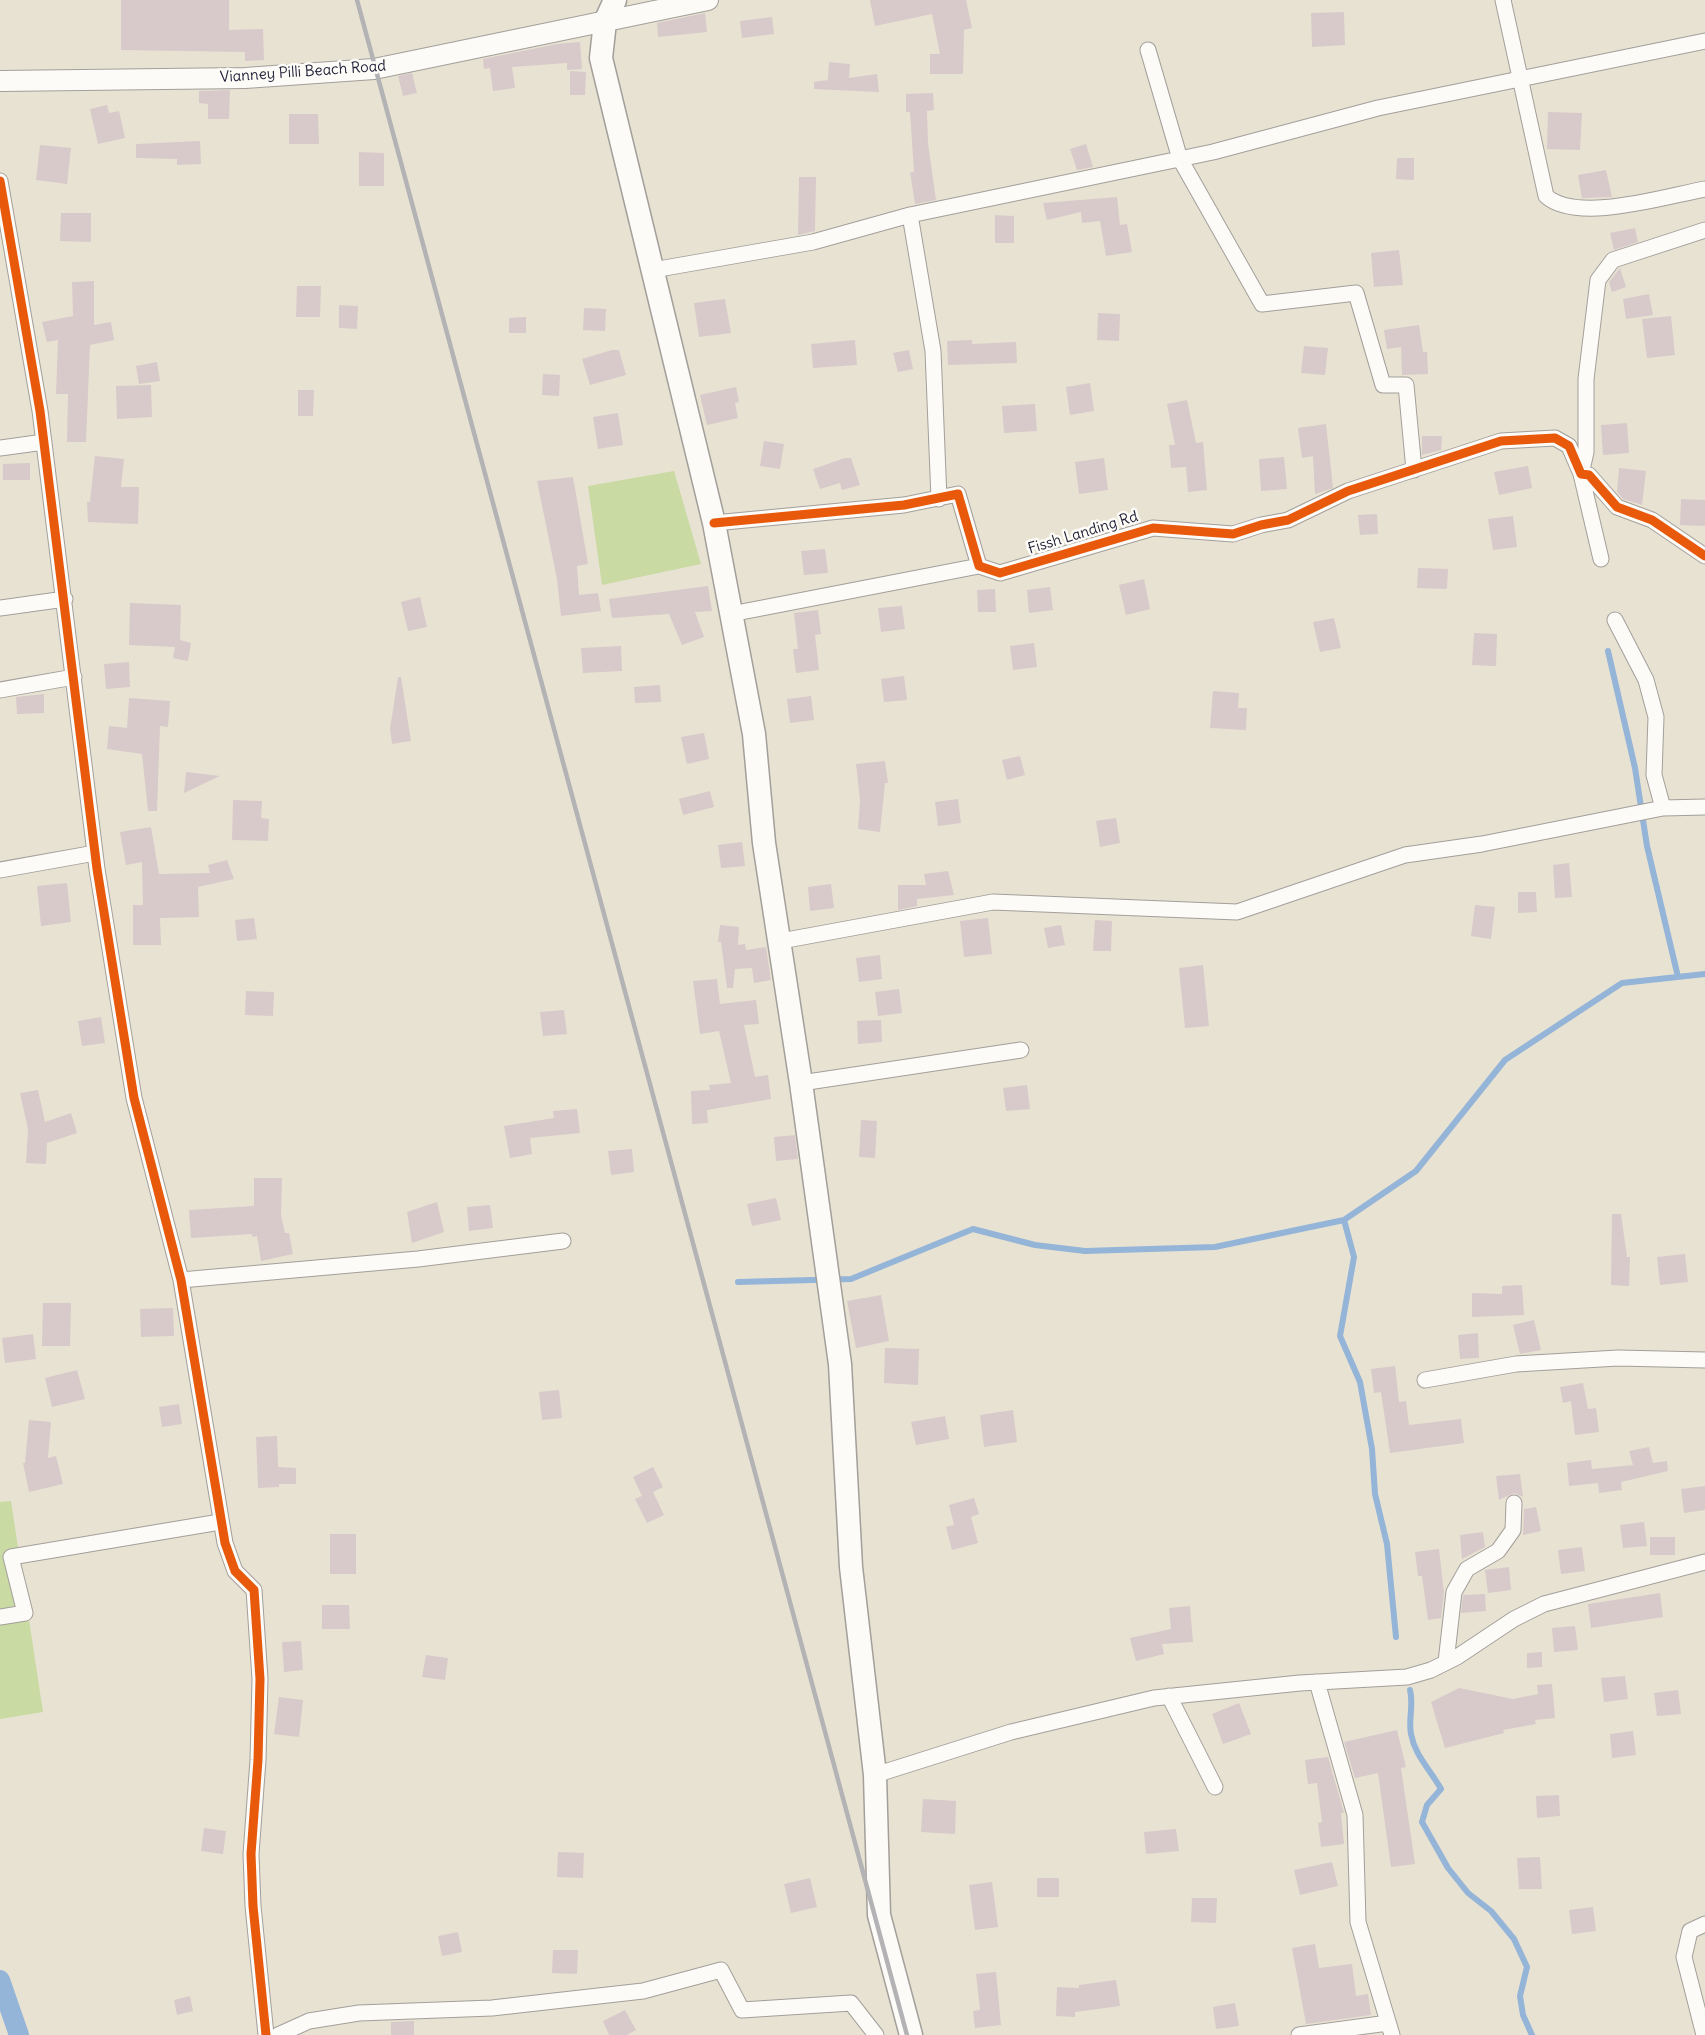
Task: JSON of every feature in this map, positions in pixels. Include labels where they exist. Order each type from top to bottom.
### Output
[{"type":"main road","points":[[615,0],[605,22],[602,58],[714,523],[754,734],[764,843],[781,941],[840,1364],[850,1567],[875,1775],[879,1915],[911,2035]]},
{"type":"street","name":"Vianney Pilli Beach Road","points":[[0,81],[246,78],[374,69],[708,0]]},
{"type":"street","points":[[1503,0],[1539,175],[1546,196],[1554,204],[1571,208],[1610,207],[1705,189]]},
{"type":"street","points":[[653,270],[813,242],[910,216],[1180,159],[1378,108],[1705,41]]},
{"type":"street","points":[[1148,50],[1180,159],[1262,304],[1356,293],[1383,385],[1406,385],[1414,470]]},
{"type":"street","points":[[0,181],[44,442],[95,853],[134,1098],[181,1280],[220,1521],[235,1571],[254,1590],[260,1679],[258,1760],[251,1854],[253,1906],[266,2035]]},
{"type":"street","points":[[910,216],[933,351],[939,499]]},
{"type":"street","points":[[1601,559],[1581,474],[1586,452],[1586,379],[1598,280],[1613,260],[1705,230]]},
{"type":"street","name":"Fissh Landing Rd","points":[[979,566],[994,573],[1007,572],[1153,528],[1233,534],[1288,520],[1348,491],[1501,441],[1545,438],[1555,438],[1569,446],[1581,474],[1589,475],[1617,507],[1652,520],[1705,556]]},
{"type":"street","points":[[0,448],[44,442]]},
{"type":"street","points":[[714,523],[939,499],[958,494],[979,566],[732,614]]},
{"type":"street","points":[[0,608],[65,599]]},
{"type":"street","points":[[1615,620],[1646,680],[1656,717],[1654,775],[1663,808]]},
{"type":"street","points":[[0,690],[74,677]]},
{"type":"street","points":[[781,941],[993,902],[1238,912],[1405,855],[1482,843],[1663,808],[1705,807]]},
{"type":"street","points":[[0,870],[95,853]]},
{"type":"street","points":[[801,1083],[1021,1050]]},
{"type":"street","points":[[181,1280],[418,1259],[563,1241]]},
{"type":"street","points":[[1425,1380],[1516,1364],[1618,1358],[1705,1360]]},
{"type":"street","points":[[1446,1662],[1454,1592],[1467,1569],[1498,1551],[1513,1530],[1514,1503]]},
{"type":"street","points":[[0,1617],[25,1613],[11,1557],[220,1521]]},
{"type":"street","points":[[875,1775],[1011,1732],[1169,1696],[1317,1682],[1407,1677],[1446,1662],[1514,1619],[1544,1604],[1705,1562]]},
{"type":"street","points":[[1299,2035],[1390,2029],[1358,1922],[1355,1815],[1317,1682]]},
{"type":"street","points":[[1169,1696],[1215,1787]]},
{"type":"street","points":[[1704,2035],[1683,1949],[1690,1931],[1705,1924]]},
{"type":"street","points":[[278,2035],[309,2021],[359,2013],[492,2008],[643,1991],[721,1970],[742,2010],[851,2003],[876,2035]]},
{"type":"green space","points":[[674,471],[701,564],[602,585],[588,486]]},
{"type":"green space","points":[[11,1501],[43,1712],[0,1719],[0,1502]]},
{"type":"building","points":[[121,0],[229,0],[229,30],[263,29],[264,60],[245,61],[245,52],[121,50]]},
{"type":"building","points":[[870,0],[966,0],[972,28],[964,30],[963,74],[930,74],[930,54],[940,54],[932,14],[875,26]]},
{"type":"building","points":[[1344,12],[1345,45],[1312,47],[1311,13]]},
{"type":"building","points":[[705,13],[707,32],[658,37],[657,23]]},
{"type":"building","points":[[772,17],[774,34],[742,38],[740,21]]},
{"type":"building","points":[[580,42],[582,69],[567,70],[567,63],[512,67],[515,88],[493,91],[490,68],[484,69],[483,59],[557,44]]},
{"type":"building","points":[[829,62],[850,64],[849,78],[877,74],[879,92],[814,89],[814,82],[828,80]]},
{"type":"building","points":[[570,71],[586,72],[585,95],[570,95]]},
{"type":"building","points":[[412,73],[417,93],[403,96],[398,76]]},
{"type":"building","points":[[230,90],[229,119],[208,119],[208,104],[199,103],[199,91]]},
{"type":"building","points":[[933,93],[934,110],[927,111],[928,143],[936,200],[915,204],[910,172],[914,172],[910,112],[906,112],[906,94]]},
{"type":"building","points":[[107,105],[109,113],[119,111],[125,138],[98,144],[90,109]]},
{"type":"building","points":[[1548,112],[1582,113],[1580,150],[1547,149]]},
{"type":"building","points":[[289,114],[318,114],[319,144],[289,144]]},
{"type":"building","points":[[200,141],[201,164],[177,165],[177,159],[136,158],[136,144]]},
{"type":"building","points":[[1086,144],[1093,167],[1077,170],[1070,149]]},
{"type":"building","points":[[40,145],[71,148],[67,184],[36,180]]},
{"type":"building","points":[[359,152],[384,153],[384,186],[359,186]]},
{"type":"building","points":[[1397,158],[1414,158],[1414,180],[1396,179]]},
{"type":"building","points":[[1606,170],[1612,197],[1582,198],[1578,175]]},
{"type":"building","points":[[799,177],[816,177],[815,231],[798,235]]},
{"type":"building","points":[[1117,197],[1120,225],[1127,224],[1132,252],[1106,256],[1100,221],[1082,223],[1081,212],[1047,220],[1043,203]]},
{"type":"building","points":[[61,213],[91,213],[91,242],[60,241]]},
{"type":"building","points":[[995,215],[1014,216],[1014,243],[995,243]]},
{"type":"building","points":[[1635,228],[1638,242],[1614,250],[1610,233]]},
{"type":"building","points":[[1399,250],[1403,285],[1374,287],[1371,253]]},
{"type":"building","points":[[1620,268],[1626,287],[1612,292],[1609,282]]},
{"type":"building","points":[[94,281],[94,325],[111,322],[114,340],[90,345],[86,442],[67,442],[68,394],[56,394],[58,340],[47,342],[42,322],[73,316],[72,282]]},
{"type":"building","points":[[297,286],[321,286],[320,317],[296,317]]},
{"type":"building","points":[[1649,294],[1653,315],[1626,319],[1623,299]]},
{"type":"building","points":[[725,299],[731,333],[699,337],[694,303]]},
{"type":"building","points":[[339,305],[358,306],[357,329],[339,328]]},
{"type":"building","points":[[584,308],[606,309],[605,331],[583,330]]},
{"type":"building","points":[[1098,313],[1120,314],[1119,341],[1097,340]]},
{"type":"building","points":[[1671,316],[1675,355],[1647,358],[1642,319]]},
{"type":"building","points":[[526,317],[526,333],[509,333],[509,318]]},
{"type":"building","points":[[1419,325],[1423,352],[1427,352],[1428,374],[1402,375],[1401,347],[1387,349],[1384,330]]},
{"type":"building","points":[[855,340],[857,365],[813,368],[811,344]]},
{"type":"building","points":[[972,340],[972,344],[1016,342],[1017,363],[948,365],[947,341]]},
{"type":"building","points":[[1304,346],[1328,348],[1325,375],[1301,373]]},
{"type":"building","points":[[619,350],[626,375],[590,385],[582,359]]},
{"type":"building","points":[[909,350],[913,369],[898,372],[893,353]]},
{"type":"building","points":[[157,362],[160,381],[139,384],[136,366]]},
{"type":"building","points":[[543,374],[560,375],[559,396],[542,395]]},
{"type":"building","points":[[1090,383],[1094,411],[1070,415],[1066,387]]},
{"type":"building","points":[[151,385],[152,417],[117,419],[116,386]]},
{"type":"building","points":[[736,387],[739,402],[735,403],[738,418],[707,425],[700,395]]},
{"type":"building","points":[[298,390],[314,390],[313,416],[298,416]]},
{"type":"building","points":[[1187,400],[1196,443],[1203,442],[1207,490],[1188,492],[1186,467],[1171,468],[1169,445],[1175,445],[1167,404]]},
{"type":"building","points":[[1035,404],[1037,431],[1004,433],[1002,406]]},
{"type":"building","points":[[618,413],[623,445],[598,449],[593,417]]},
{"type":"building","points":[[1627,423],[1629,453],[1603,455],[1601,425]]},
{"type":"building","points":[[1326,424],[1333,488],[1315,494],[1313,456],[1302,458],[1298,428]]},
{"type":"building","points":[[1422,436],[1442,436],[1441,450],[1422,455]]},
{"type":"building","points":[[764,441],[784,444],[780,469],[760,466]]},
{"type":"building","points":[[95,456],[124,459],[121,487],[139,487],[138,524],[88,522],[87,502],[90,502]]},
{"type":"building","points":[[1284,457],[1287,489],[1261,491],[1259,459]]},
{"type":"building","points":[[851,458],[860,485],[842,490],[840,483],[820,489],[813,469]]},
{"type":"building","points":[[1104,458],[1108,490],[1079,494],[1075,462]]},
{"type":"building","points":[[30,463],[30,480],[3,480],[3,464]]},
{"type":"building","points":[[1528,466],[1532,488],[1499,495],[1494,472]]},
{"type":"building","points":[[1619,468],[1646,471],[1642,505],[1623,499],[1617,492]]},
{"type":"building","points":[[573,477],[588,564],[577,566],[579,595],[598,593],[601,611],[561,616],[557,579],[537,481]]},
{"type":"building","points":[[1681,499],[1705,500],[1705,526],[1680,525]]},
{"type":"building","points":[[1377,514],[1378,534],[1360,535],[1358,515]]},
{"type":"building","points":[[1513,516],[1517,547],[1493,550],[1488,519]]},
{"type":"building","points":[[825,549],[828,573],[804,575],[801,551]]},
{"type":"building","points":[[1418,568],[1448,569],[1447,589],[1417,588]]},
{"type":"building","points":[[1144,579],[1150,609],[1126,615],[1119,585]]},
{"type":"building","points":[[708,586],[712,611],[695,612],[704,637],[682,645],[669,614],[612,618],[609,599]]},
{"type":"building","points":[[1050,587],[1053,610],[1029,613],[1027,590]]},
{"type":"building","points":[[995,589],[996,612],[978,612],[977,590]]},
{"type":"building","points":[[420,597],[427,627],[408,631],[401,602]]},
{"type":"building","points":[[130,603],[181,605],[180,640],[191,643],[188,661],[173,658],[175,647],[129,645]]},
{"type":"building","points":[[902,606],[905,629],[881,632],[878,608]]},
{"type":"building","points":[[818,610],[821,634],[815,635],[819,670],[796,673],[793,649],[798,649],[794,613]]},
{"type":"building","points":[[1334,618],[1341,648],[1320,652],[1313,622]]},
{"type":"building","points":[[1474,633],[1497,634],[1496,666],[1472,665]]},
{"type":"building","points":[[1034,643],[1037,667],[1013,670],[1010,646]]},
{"type":"building","points":[[621,646],[622,671],[583,673],[581,648]]},
{"type":"building","points":[[129,662],[130,687],[106,689],[104,664]]},
{"type":"building","points":[[904,676],[907,700],[884,702],[881,679]]},
{"type":"building","points":[[398,677],[401,677],[411,741],[392,744],[390,729]]},
{"type":"building","points":[[660,685],[661,702],[635,703],[634,687]]},
{"type":"building","points":[[1213,691],[1239,693],[1238,708],[1247,708],[1246,730],[1210,728]]},
{"type":"building","points":[[44,694],[44,713],[17,714],[16,697]]},
{"type":"building","points":[[811,696],[814,720],[790,723],[787,699]]},
{"type":"building","points":[[129,698],[170,701],[168,727],[160,726],[157,811],[148,811],[142,754],[107,749],[109,726],[127,728]]},
{"type":"building","points":[[704,733],[709,759],[687,764],[681,737]]},
{"type":"building","points":[[1020,756],[1025,775],[1007,780],[1002,760]]},
{"type":"building","points":[[885,761],[888,783],[885,783],[880,832],[858,829],[860,800],[856,764]]},
{"type":"building","points":[[186,772],[220,776],[184,793]]},
{"type":"building","points":[[710,791],[714,807],[683,815],[679,799]]},
{"type":"building","points":[[958,799],[961,823],[938,826],[935,802]]},
{"type":"building","points":[[233,800],[262,801],[261,818],[269,819],[268,841],[232,840]]},
{"type":"building","points":[[1116,818],[1120,843],[1100,847],[1096,821]]},
{"type":"building","points":[[151,827],[159,874],[210,873],[208,865],[227,860],[234,879],[198,887],[199,917],[160,918],[161,945],[133,945],[133,905],[143,905],[142,862],[126,865],[120,832]]},
{"type":"building","points":[[742,842],[745,866],[721,868],[718,845]]},
{"type":"building","points":[[1569,863],[1572,897],[1555,898],[1553,865]]},
{"type":"building","points":[[948,871],[954,895],[917,899],[917,906],[898,910],[898,885],[926,885],[924,874]]},
{"type":"building","points":[[67,883],[71,922],[41,926],[37,886]]},
{"type":"building","points":[[831,884],[834,908],[810,911],[808,887]]},
{"type":"building","points":[[1518,892],[1536,892],[1537,912],[1518,913]]},
{"type":"building","points":[[1475,905],[1495,907],[1491,939],[1471,936]]},
{"type":"building","points":[[254,918],[257,939],[237,941],[235,920]]},
{"type":"building","points":[[988,918],[992,954],[964,957],[960,921]]},
{"type":"building","points":[[1095,920],[1112,921],[1111,951],[1093,951]]},
{"type":"building","points":[[720,925],[739,927],[738,945],[745,944],[746,950],[766,947],[771,980],[754,983],[752,968],[735,969],[733,988],[727,988],[721,942],[718,942]]},
{"type":"building","points":[[1061,925],[1065,945],[1048,948],[1044,928]]},
{"type":"building","points":[[880,955],[882,979],[859,982],[856,958]]},
{"type":"building","points":[[1203,965],[1209,1026],[1185,1028],[1179,968]]},
{"type":"building","points":[[717,979],[720,1004],[756,1000],[759,1024],[744,1025],[755,1077],[768,1075],[771,1099],[707,1110],[708,1123],[692,1124],[691,1091],[710,1090],[709,1085],[731,1083],[719,1031],[700,1034],[693,981]]},
{"type":"building","points":[[899,989],[902,1013],[878,1016],[875,992]]},
{"type":"building","points":[[246,991],[274,992],[273,1016],[245,1015]]},
{"type":"building","points":[[564,1010],[567,1034],[543,1036],[540,1012]]},
{"type":"building","points":[[101,1017],[105,1043],[82,1046],[78,1021]]},
{"type":"building","points":[[881,1020],[882,1042],[858,1044],[857,1021]]},
{"type":"building","points":[[1027,1085],[1030,1109],[1006,1111],[1003,1088]]},
{"type":"building","points":[[38,1090],[45,1122],[71,1113],[77,1133],[47,1143],[46,1164],[26,1163],[28,1129],[20,1093]]},
{"type":"building","points":[[577,1109],[580,1133],[530,1138],[532,1154],[510,1158],[504,1126],[554,1118],[553,1111]]},
{"type":"building","points":[[861,1120],[877,1121],[875,1158],[859,1157]]},
{"type":"building","points":[[795,1135],[798,1159],[776,1161],[774,1137]]},
{"type":"building","points":[[632,1149],[634,1172],[611,1175],[608,1151]]},
{"type":"building","points":[[254,1178],[282,1178],[281,1215],[285,1233],[289,1233],[293,1254],[261,1261],[257,1236],[252,1237],[252,1234],[191,1238],[189,1210],[254,1206]]},
{"type":"building","points":[[776,1198],[781,1220],[752,1226],[747,1204]]},
{"type":"building","points":[[437,1202],[444,1232],[412,1243],[407,1212]]},
{"type":"building","points":[[490,1205],[493,1228],[469,1231],[467,1207]]},
{"type":"building","points":[[1612,1214],[1621,1214],[1627,1257],[1630,1257],[1629,1286],[1611,1285]]},
{"type":"building","points":[[1685,1254],[1688,1282],[1660,1285],[1657,1257]]},
{"type":"building","points":[[1522,1285],[1524,1315],[1472,1317],[1472,1293],[1502,1294],[1502,1286]]},
{"type":"building","points":[[881,1295],[889,1341],[856,1348],[847,1301]]},
{"type":"building","points":[[43,1303],[71,1303],[70,1346],[42,1346]]},
{"type":"building","points":[[173,1308],[174,1336],[141,1337],[140,1309]]},
{"type":"building","points":[[1534,1320],[1541,1350],[1520,1354],[1513,1325]]},
{"type":"building","points":[[1478,1333],[1479,1358],[1460,1359],[1458,1335]]},
{"type":"building","points":[[33,1334],[36,1359],[5,1363],[2,1338]]},
{"type":"building","points":[[885,1348],[919,1349],[918,1385],[884,1383]]},
{"type":"building","points":[[1395,1366],[1399,1402],[1406,1401],[1409,1425],[1461,1419],[1464,1443],[1390,1453],[1381,1392],[1374,1393],[1371,1369]]},
{"type":"building","points":[[77,1370],[85,1399],[52,1407],[45,1378]]},
{"type":"building","points":[[1583,1383],[1588,1409],[1596,1408],[1599,1432],[1575,1435],[1571,1401],[1563,1403],[1560,1387]]},
{"type":"building","points":[[559,1390],[562,1418],[542,1420],[539,1392]]},
{"type":"building","points":[[179,1404],[182,1424],[162,1427],[159,1407]]},
{"type":"building","points":[[1013,1410],[1017,1442],[984,1447],[980,1415]]},
{"type":"building","points":[[945,1416],[949,1439],[916,1445],[911,1422]]},
{"type":"building","points":[[29,1420],[51,1422],[48,1458],[56,1456],[63,1484],[29,1492],[23,1463],[25,1463]]},
{"type":"building","points":[[277,1436],[278,1467],[296,1468],[296,1484],[258,1488],[256,1437]]},
{"type":"building","points":[[1649,1447],[1653,1463],[1667,1461],[1668,1471],[1621,1482],[1622,1490],[1599,1493],[1598,1483],[1569,1486],[1567,1463],[1591,1460],[1592,1469],[1633,1465],[1629,1451]]},
{"type":"building","points":[[653,1467],[663,1487],[653,1492],[664,1515],[647,1523],[635,1499],[642,1496],[633,1477]]},
{"type":"building","points":[[1520,1474],[1523,1497],[1514,1493],[1499,1500],[1496,1476]]},
{"type":"building","points":[[1705,1486],[1705,1510],[1684,1513],[1681,1489]]},
{"type":"building","points":[[974,1498],[979,1514],[971,1517],[978,1543],[952,1550],[946,1527],[954,1525],[949,1505]]},
{"type":"building","points":[[1536,1507],[1541,1531],[1523,1535],[1524,1509]]},
{"type":"building","points":[[1644,1522],[1647,1546],[1623,1548],[1620,1525]]},
{"type":"building","points":[[1483,1532],[1485,1547],[1462,1559],[1460,1535]]},
{"type":"building","points":[[330,1534],[356,1534],[356,1574],[330,1574]]},
{"type":"building","points":[[1650,1537],[1675,1537],[1675,1555],[1650,1555]]},
{"type":"building","points":[[1582,1547],[1585,1571],[1561,1574],[1558,1550]]},
{"type":"building","points":[[1439,1549],[1444,1593],[1441,1618],[1428,1620],[1422,1576],[1418,1576],[1415,1552]]},
{"type":"building","points":[[1509,1567],[1511,1590],[1488,1593],[1485,1570]]},
{"type":"building","points":[[1660,1593],[1663,1617],[1591,1628],[1588,1604]]},
{"type":"building","points":[[1485,1594],[1486,1611],[1461,1613],[1463,1595]]},
{"type":"building","points":[[322,1605],[349,1605],[350,1629],[322,1629]]},
{"type":"building","points":[[1190,1606],[1193,1642],[1162,1644],[1164,1654],[1136,1661],[1130,1638],[1171,1629],[1169,1608]]},
{"type":"building","points":[[1575,1626],[1578,1650],[1554,1652],[1552,1628]]},
{"type":"building","points":[[301,1641],[303,1670],[284,1672],[282,1642]]},
{"type":"building","points":[[1542,1652],[1542,1667],[1527,1668],[1527,1653]]},
{"type":"building","points":[[426,1655],[448,1658],[445,1680],[422,1677]]},
{"type":"building","points":[[1625,1676],[1628,1699],[1604,1702],[1601,1678]]},
{"type":"building","points":[[1552,1684],[1555,1718],[1535,1720],[1536,1724],[1503,1730],[1504,1733],[1445,1748],[1431,1702],[1459,1688],[1513,1699],[1538,1694],[1537,1685]]},
{"type":"building","points":[[1678,1690],[1681,1714],[1657,1716],[1654,1693]]},
{"type":"building","points":[[279,1697],[303,1700],[299,1737],[274,1734]]},
{"type":"building","points":[[1239,1703],[1251,1734],[1223,1744],[1212,1714]]},
{"type":"building","points":[[1397,1730],[1406,1767],[1401,1768],[1415,1864],[1391,1867],[1378,1773],[1355,1778],[1344,1742]]},
{"type":"building","points":[[1633,1731],[1636,1755],[1612,1758],[1610,1734]]},
{"type":"building","points":[[1328,1757],[1344,1813],[1341,1813],[1344,1844],[1321,1847],[1318,1823],[1322,1822],[1317,1783],[1308,1784],[1305,1760]]},
{"type":"building","points":[[1559,1795],[1560,1816],[1537,1818],[1536,1796]]},
{"type":"building","points":[[923,1799],[956,1801],[955,1834],[921,1832]]},
{"type":"building","points":[[204,1828],[226,1831],[223,1854],[201,1851]]},
{"type":"building","points":[[1176,1829],[1179,1851],[1146,1854],[1144,1832]]},
{"type":"building","points":[[558,1852],[584,1853],[583,1878],[557,1877]]},
{"type":"building","points":[[1540,1857],[1542,1889],[1519,1889],[1517,1858]]},
{"type":"building","points":[[1332,1862],[1338,1886],[1300,1895],[1294,1870]]},
{"type":"building","points":[[810,1878],[817,1907],[791,1913],[784,1884]]},
{"type":"building","points":[[1037,1878],[1059,1878],[1059,1897],[1037,1897]]},
{"type":"building","points":[[992,1882],[998,1927],[975,1930],[969,1885]]},
{"type":"building","points":[[1192,1898],[1217,1898],[1216,1923],[1191,1922]]},
{"type":"building","points":[[1593,1907],[1596,1931],[1572,1934],[1569,1910]]},
{"type":"building","points":[[458,1932],[462,1952],[442,1956],[438,1936]]},
{"type":"building","points":[[1315,1944],[1319,1968],[1352,1964],[1356,1996],[1368,1994],[1371,2015],[1306,2024],[1292,1948]]},
{"type":"building","points":[[553,1950],[578,1950],[577,1974],[552,1973]]},
{"type":"building","points":[[996,1972],[1001,2025],[975,2028],[973,2011],[980,2010],[976,1974]]},
{"type":"building","points":[[1116,1980],[1120,2006],[1075,2012],[1075,2017],[1056,2016],[1057,1987],[1079,1988],[1079,1985]]},
{"type":"building","points":[[190,1996],[193,2011],[177,2015],[174,2000]]},
{"type":"building","points":[[1235,2003],[1239,2026],[1216,2029],[1213,2007]]},
{"type":"building","points":[[625,2010],[636,2030],[627,2035],[609,2035],[603,2021]]},
{"type":"building","points":[[414,2021],[414,2035],[391,2035],[391,2022]]},
{"type":"waterway","points":[[1608,651],[1635,768],[1647,846],[1678,977]]},
{"type":"waterway","points":[[738,1282],[851,1279],[973,1229],[1035,1245],[1085,1251],[1215,1247],[1344,1220],[1416,1171],[1505,1060],[1622,983],[1705,974]]},
{"type":"waterway","points":[[1344,1220],[1354,1257],[1340,1336],[1360,1382],[1372,1449],[1375,1494],[1387,1544],[1396,1637]]},
{"type":"waterway","points":[[1410,1690],[1410,1728],[1413,1742],[1419,1756],[1441,1789],[1427,1805],[1422,1822],[1448,1868],[1468,1893],[1491,1911],[1514,1939],[1527,1967],[1520,1996],[1523,2015],[1532,2035]]},
{"type":"waterway","points":[[0,1980],[19,2035]]},
{"type":"railway","points":[[357,0],[907,2035]]},
{"type":"cycle path","points":[[0,181],[40,411],[97,869],[134,1098],[181,1280],[225,1543],[235,1571],[254,1590],[260,1679],[258,1760],[251,1854],[253,1906],[266,2035]]},
{"type":"cycle path","points":[[714,523],[904,505],[958,494],[979,566],[1000,573],[1153,528],[1233,534],[1261,525],[1288,520],[1348,491],[1501,441],[1555,438],[1569,446],[1581,474],[1589,475],[1617,507],[1652,520],[1705,556]]}]
